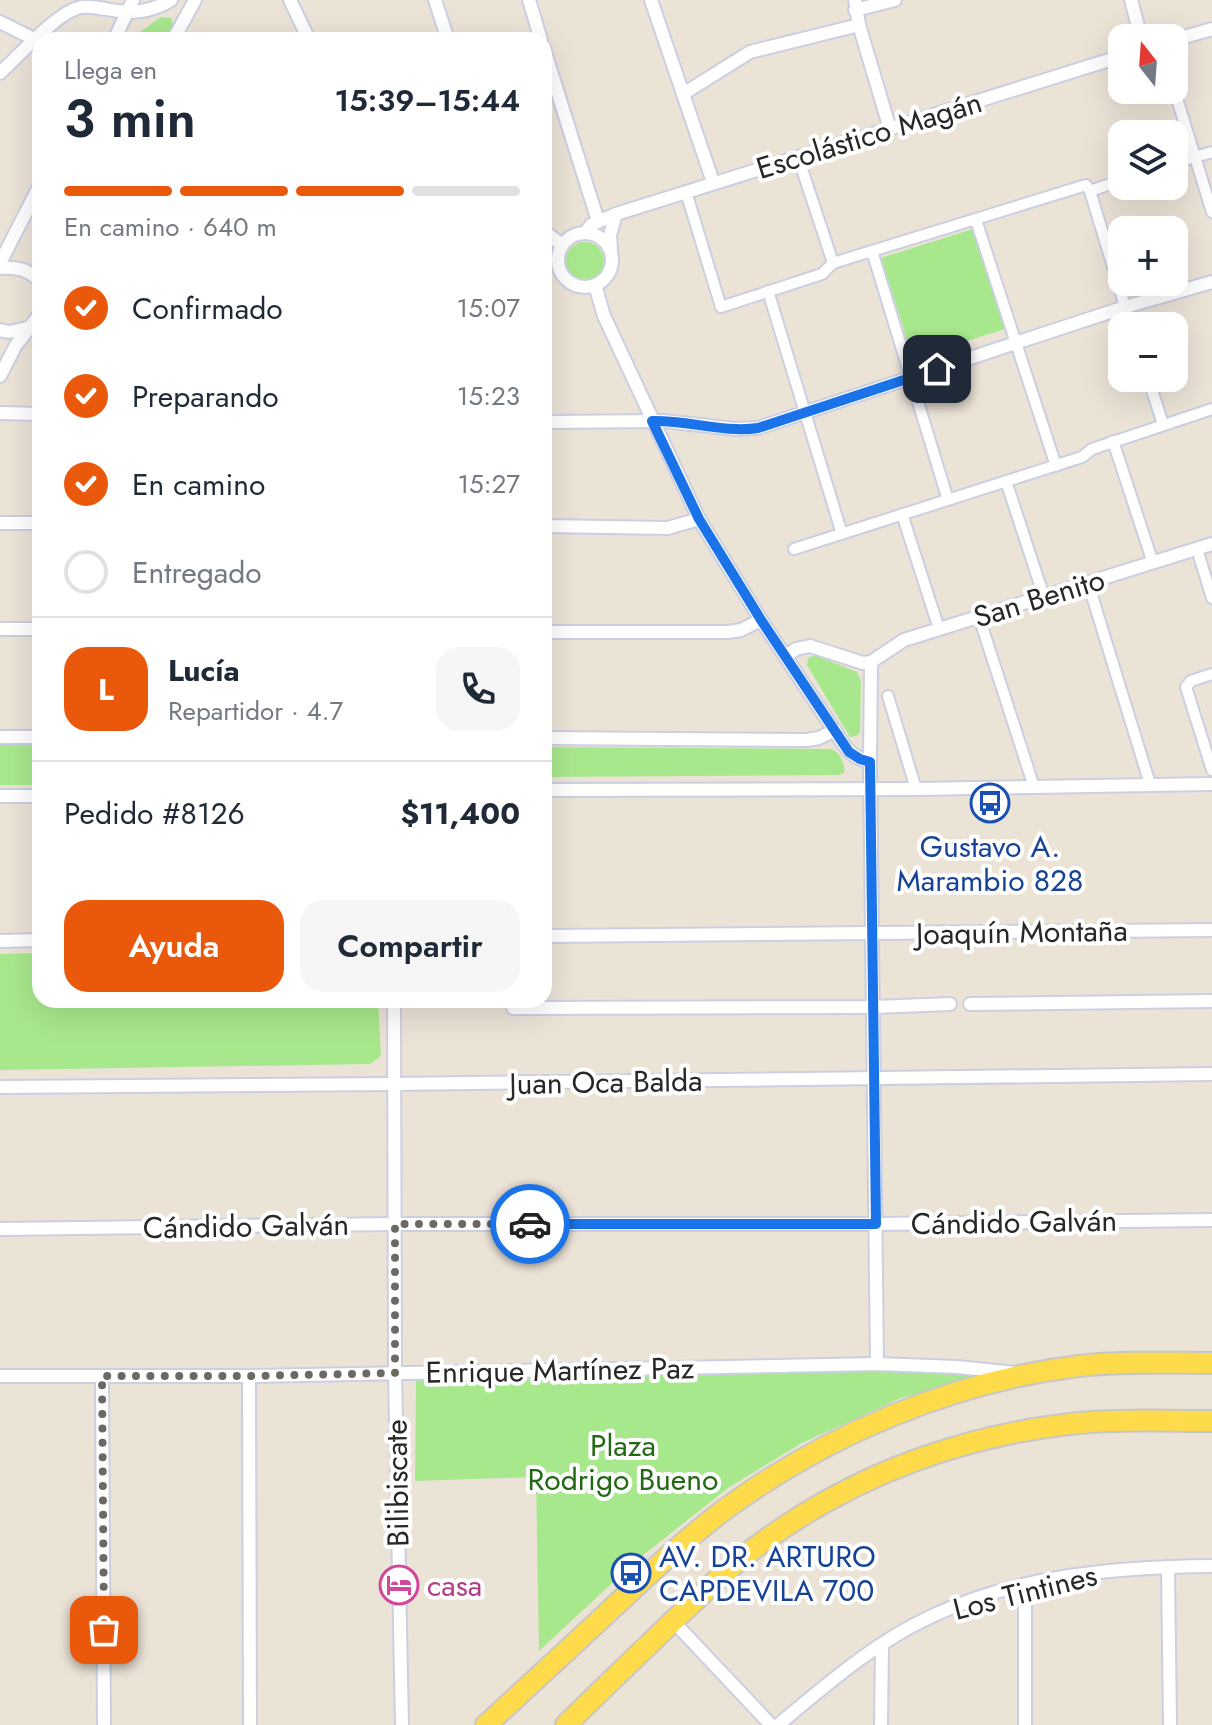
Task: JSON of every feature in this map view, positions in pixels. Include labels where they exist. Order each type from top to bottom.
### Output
[{"type":"main road","points":[[486,1725],[679,1546],[778,1473],[831,1444],[913,1408],[1045,1371],[1103,1364],[1212,1363]]},
{"type":"main road","points":[[566,1725],[702,1594],[766,1540],[836,1495],[895,1468],[973,1441],[1014,1432],[1093,1422],[1212,1421]]},
{"type":"street","points":[[118,32],[133,0]]},
{"type":"street","points":[[47,32],[65,13],[78,8],[89,6],[127,13],[144,12],[171,0]]},
{"type":"street","points":[[177,32],[195,0]]},
{"type":"street","points":[[290,0],[305,32]]},
{"type":"street","points":[[435,0],[445,32]]},
{"type":"street","points":[[529,0],[539,32]]},
{"type":"street","points":[[651,0],[713,182]]},
{"type":"street","points":[[890,129],[855,5],[895,0]]},
{"type":"street","points":[[1131,0],[1137,24]]},
{"type":"street","points":[[0,22],[32,38]]},
{"type":"street","points":[[683,94],[750,52],[859,25]]},
{"type":"street","points":[[1188,36],[1212,29]]},
{"type":"street","points":[[0,73],[32,46]]},
{"type":"street","name":"Escolástico Magán","points":[[562,245],[568,238],[585,233],[591,225],[616,214],[1108,60]]},
{"type":"street","points":[[552,74],[598,221]]},
{"type":"street","points":[[1178,104],[1212,212]]},
{"type":"street","points":[[1188,159],[1212,152]]},
{"type":"street","points":[[798,157],[833,263]]},
{"type":"street","points":[[686,192],[721,307],[822,274],[833,263],[1086,185],[1127,312]]},
{"type":"street","points":[[1090,191],[1108,185]]},
{"type":"street","points":[[32,201],[0,266],[32,274]]},
{"type":"street","points":[[552,237],[562,245],[558,265],[565,279],[581,287],[595,285],[610,270],[610,235],[616,214]]},
{"type":"street","points":[[976,220],[1056,466]]},
{"type":"street","points":[[585,233],[601,238],[611,253]]},
{"type":"street","points":[[872,251],[948,500]]},
{"type":"street","points":[[552,267],[558,265]]},
{"type":"street","points":[[552,422],[672,421],[758,428],[1125,307],[1212,282]]},
{"type":"street","points":[[595,285],[604,316],[699,519],[761,620],[849,752],[870,762]]},
{"type":"street","points":[[768,291],[842,534]]},
{"type":"street","points":[[0,330],[9,332],[32,325]]},
{"type":"street","points":[[0,376],[16,345],[32,328]]},
{"type":"street","points":[[1153,392],[1163,424]]},
{"type":"street","points":[[794,549],[1056,466],[1113,441],[1212,409]]},
{"type":"street","points":[[0,413],[32,414]]},
{"type":"street","points":[[1113,441],[1153,563]]},
{"type":"street","points":[[1006,481],[1044,597]]},
{"type":"street","points":[[902,514],[939,629]]},
{"type":"street","points":[[552,526],[668,528],[699,519]]},
{"type":"street","points":[[0,523],[32,523]]},
{"type":"street","name":"San Benito","points":[[871,662],[904,640],[1212,544]]},
{"type":"street","points":[[1197,549],[1212,598]]},
{"type":"street","points":[[1088,583],[1150,784]]},
{"type":"street","points":[[979,617],[1034,787]]},
{"type":"street","points":[[552,632],[728,632],[741,630],[761,620]]},
{"type":"street","points":[[0,629],[32,629]]},
{"type":"street","points":[[786,656],[796,649],[810,646],[863,663],[871,662],[877,1364]]},
{"type":"street","points":[[1212,674],[1191,681],[1186,687],[1212,770]]},
{"type":"street","points":[[888,696],[916,789]]},
{"type":"street","points":[[552,738],[807,740],[835,730]]},
{"type":"street","points":[[0,737],[32,737]]},
{"type":"street","points":[[552,790],[1212,784]]},
{"type":"street","points":[[0,796],[32,796]]},
{"type":"street","name":"Joaquín Montaña","points":[[552,936],[1212,930]]},
{"type":"street","points":[[0,941],[32,940]]},
{"type":"street","points":[[970,1004],[1212,1001]]},
{"type":"street","points":[[552,1008],[950,1004]]},
{"type":"street","name":"Bilibiscate","points":[[394,1008],[395,1373],[402,1725]]},
{"type":"street","name":"Juan Oca Balda","points":[[0,1087],[1212,1074]]},
{"type":"street","name":"Cándido Galván","points":[[0,1229],[1212,1220]]},
{"type":"street","name":"Enrique Martínez Paz","points":[[0,1376],[249,1376],[877,1364],[985,1369],[1023,1376]]},
{"type":"street","points":[[102,1376],[104,1725]]},
{"type":"street","points":[[249,1376],[250,1725]]},
{"type":"street","name":"Los Tintines","points":[[778,1725],[855,1663],[929,1617],[959,1604],[1062,1577],[1114,1570],[1212,1566]]},
{"type":"street","points":[[1168,1567],[1170,1725]]},
{"type":"street","points":[[1023,1585],[1025,1725]]},
{"type":"street","points":[[673,1621],[771,1725]]},
{"type":"street","points":[[881,1725],[882,1645]]},
{"type":"green space","points":[[161,17],[171,18],[173,25],[169,32],[140,32]]},
{"type":"green space","points":[[973,229],[1005,329],[913,358],[881,258]]},
{"type":"green space","points":[[585,242],[598,248],[604,261],[598,274],[585,280],[572,274],[566,261],[572,248]]},
{"type":"green space","points":[[815,655],[857,672],[861,681],[860,733],[856,736],[850,737],[807,665],[808,658]]},
{"type":"green space","points":[[0,743],[32,744],[32,785],[0,785]]},
{"type":"green space","points":[[552,747],[832,749],[843,763],[844,773],[552,777]]},
{"type":"green space","points":[[32,953],[32,1008],[378,1008],[381,1056],[370,1064],[0,1070],[0,954]]},
{"type":"green space","name":"Plaza Rodrigo Bueno","points":[[899,1371],[990,1375],[901,1398],[802,1443],[728,1488],[637,1560],[539,1651],[536,1477],[415,1481],[416,1380]]},
{"type":"way so far","points":[[104,1630],[102,1376],[395,1373],[395,1224],[530,1224]]},
{"type":"place","name":"Gustavo A. Marambio 828","points":[[990,803]]},
{"type":"place","name":"AV. DR. ARTURO CAPDEVILA 700","points":[[631,1573]]},
{"type":"place","name":"casa","points":[[399,1585]]},
{"type":"route","points":[[530,1224],[876,1224],[870,762],[849,752],[761,620],[699,519],[652,421],[735,429],[758,428],[937,369]]}]
